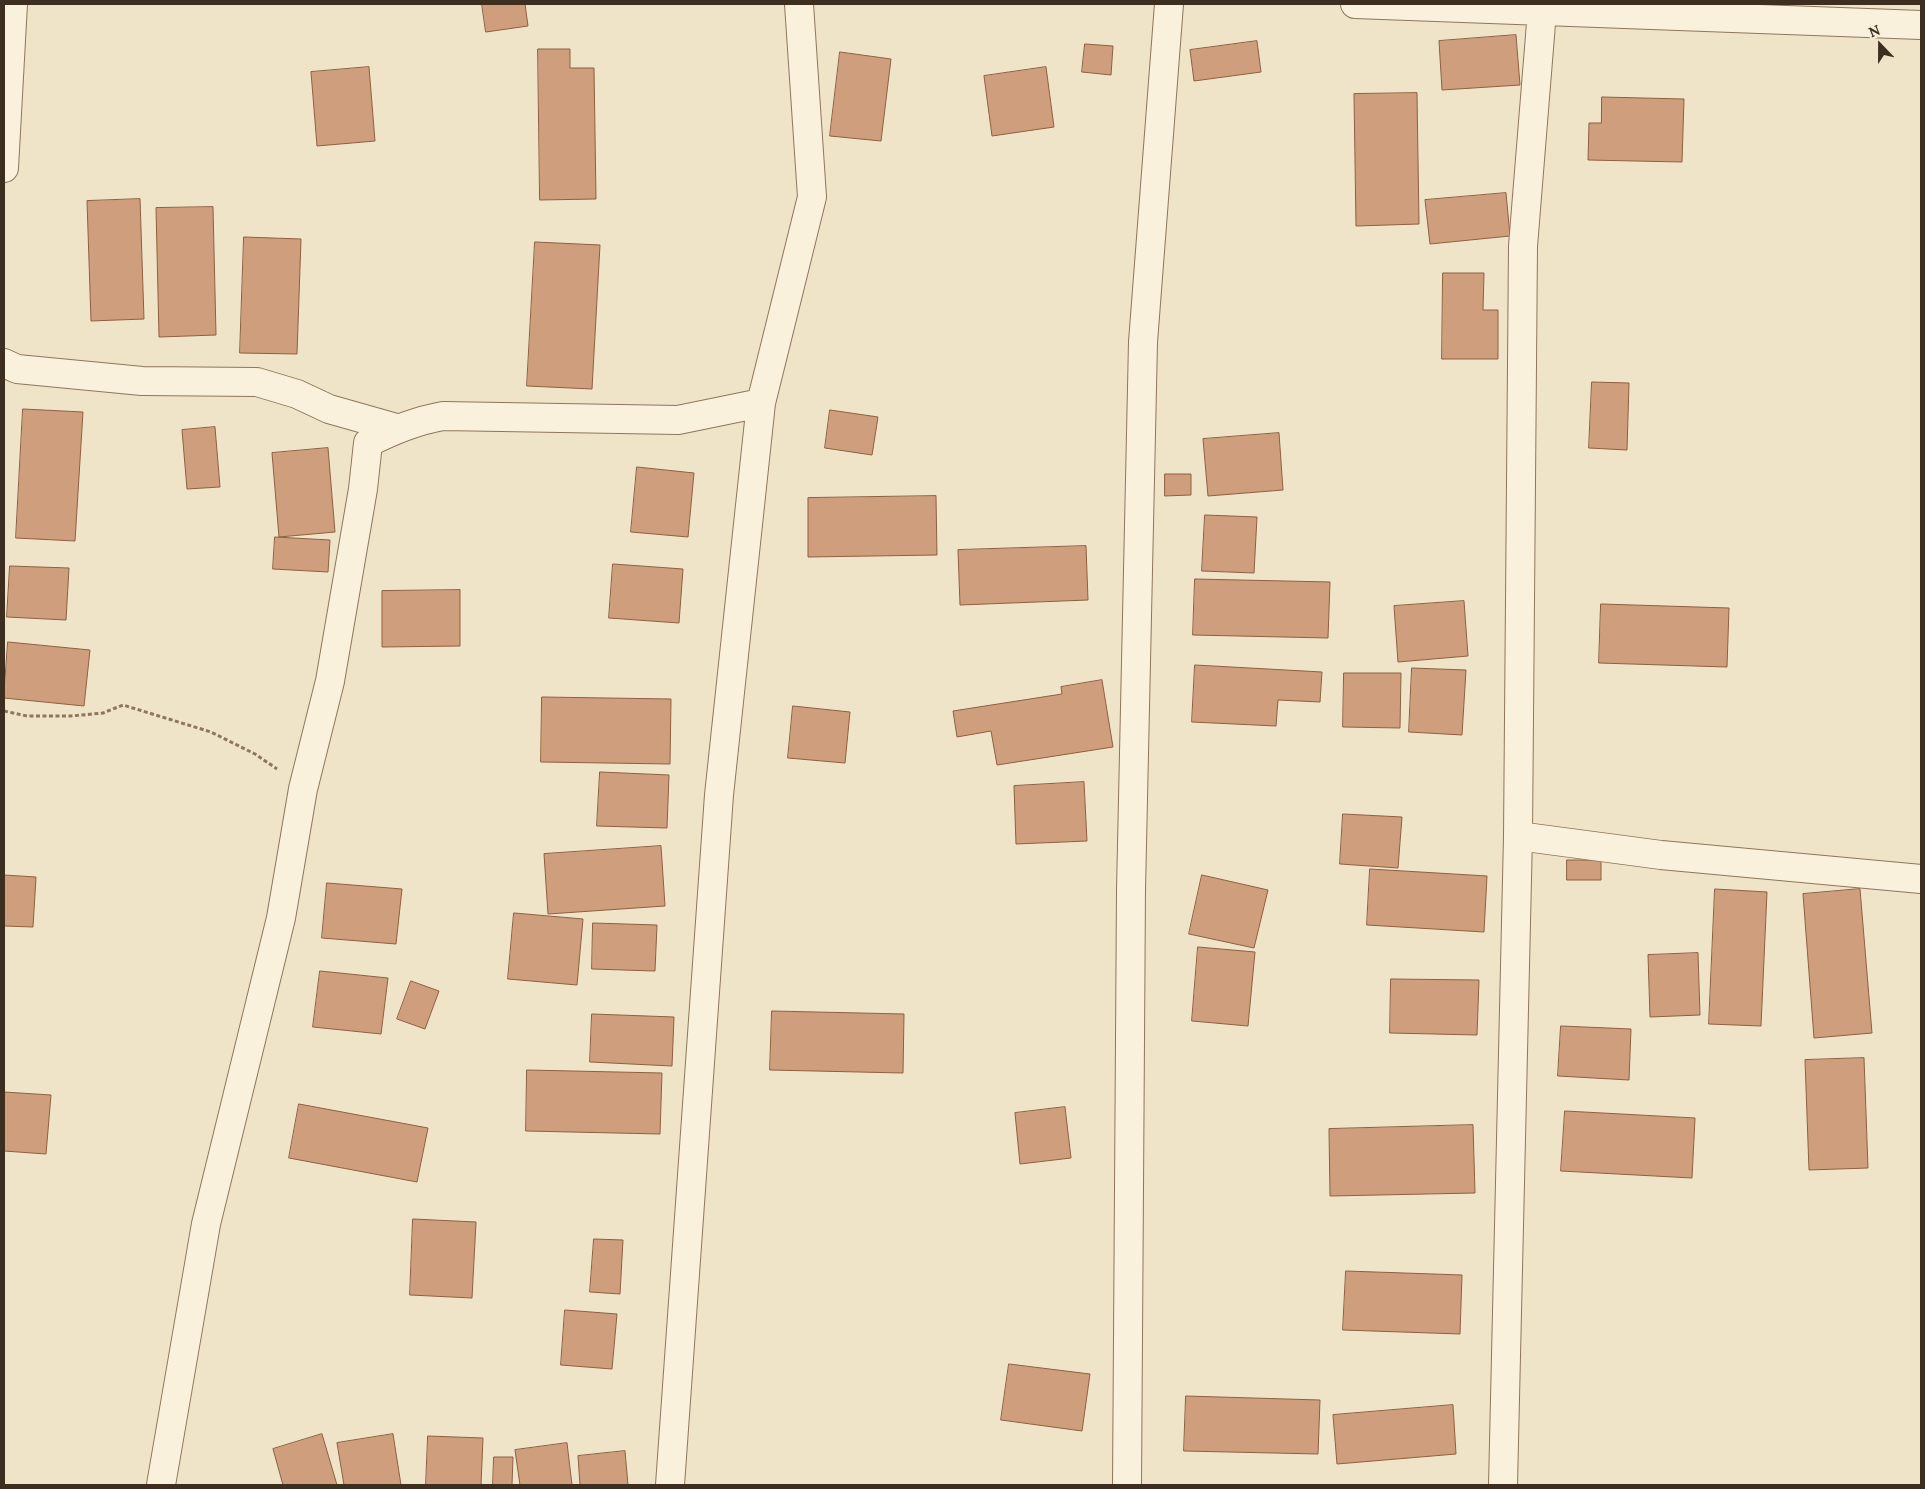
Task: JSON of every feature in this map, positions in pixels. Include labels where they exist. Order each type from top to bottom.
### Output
[{"type":"street","points":[[4,168],[13,4]]},
{"type":"street","points":[[670,1485],[719,796],[762,403],[812,197],[799,4]]},
{"type":"street","points":[[1127,1485],[1131,880],[1143,342],[1169,4]]},
{"type":"street","points":[[1355,4],[1542,11],[1822,12],[1921,25]]},
{"type":"street","points":[[1504,1485],[1518,836],[1523,246],[1542,11]]},
{"type":"street","points":[[4,363],[17,369],[142,381],[256,382],[297,394],[328,410],[396,428]]},
{"type":"street","points":[[162,1485],[206,1224],[282,918],[303,789],[330,681],[363,489],[368,443],[396,428],[417,420],[443,416],[678,420],[762,403]]},
{"type":"street","points":[[1518,836],[1661,854],[1921,879]]},
{"type":"path","points":[[4,711],[27,716],[71,716],[103,713],[123,705],[210,732],[255,754],[303,789]]},
{"type":"building","points":[[482,4],[525,4],[528,26],[486,32]]},
{"type":"building","points":[[1516,35],[1520,85],[1442,90],[1439,41]]},
{"type":"building","points":[[1257,41],[1261,72],[1194,81],[1190,50]]},
{"type":"building","points":[[1085,44],[1113,46],[1111,75],[1082,72]]},
{"type":"building","points":[[538,49],[570,49],[570,68],[594,68],[596,199],[540,200]]},
{"type":"building","points":[[840,52],[891,59],[881,141],[830,136]]},
{"type":"building","points":[[369,67],[375,141],[317,146],[311,72]]},
{"type":"building","points":[[1046,67],[1054,127],[992,136],[984,76]]},
{"type":"building","points":[[1417,93],[1419,224],[1356,226],[1354,94]]},
{"type":"building","points":[[1602,97],[1684,99],[1682,162],[1588,160],[1589,123],[1601,123]]},
{"type":"building","points":[[1506,193],[1510,236],[1430,244],[1425,200]]},
{"type":"building","points":[[140,199],[144,319],[91,321],[87,201]]},
{"type":"building","points":[[213,207],[216,335],[159,337],[156,208]]},
{"type":"building","points":[[244,237],[301,239],[297,354],[240,353]]},
{"type":"building","points":[[535,242],[600,245],[592,389],[527,386]]},
{"type":"building","points":[[1443,273],[1484,273],[1483,310],[1498,310],[1498,359],[1442,359]]},
{"type":"building","points":[[1592,382],[1629,383],[1627,450],[1589,448]]},
{"type":"building","points":[[23,409],[83,412],[75,541],[16,538]]},
{"type":"building","points":[[830,410],[878,417],[872,455],[825,448]]},
{"type":"building","points":[[215,427],[220,487],[187,489],[182,430]]},
{"type":"building","points":[[1279,433],[1283,490],[1208,496],[1203,439]]},
{"type":"building","points":[[328,448],[335,532],[279,537],[272,453]]},
{"type":"building","points":[[637,467],[694,473],[688,537],[631,532]]},
{"type":"building","points":[[1165,474],[1191,474],[1191,495],[1165,496]]},
{"type":"building","points":[[936,496],[937,555],[808,557],[808,498]]},
{"type":"building","points":[[1205,515],[1257,517],[1254,573],[1202,571]]},
{"type":"building","points":[[275,537],[330,540],[328,572],[273,569]]},
{"type":"building","points":[[1086,546],[1088,600],[960,605],[958,550]]},
{"type":"building","points":[[613,564],[683,569],[679,623],[609,618]]},
{"type":"building","points":[[10,566],[69,568],[66,620],[7,617]]},
{"type":"building","points":[[1195,579],[1330,582],[1328,638],[1193,635]]},
{"type":"building","points":[[460,590],[460,646],[382,647],[382,591]]},
{"type":"building","points":[[1464,601],[1468,656],[1398,662],[1394,606]]},
{"type":"building","points":[[1601,604],[1729,608],[1727,667],[1599,663]]},
{"type":"building","points":[[8,642],[90,650],[84,706],[4,698]]},
{"type":"building","points":[[1195,665],[1322,672],[1320,702],[1278,700],[1276,726],[1192,722]]},
{"type":"building","points":[[1412,668],[1466,670],[1462,735],[1409,732]]},
{"type":"building","points":[[1344,673],[1401,673],[1400,728],[1343,727]]},
{"type":"building","points":[[1102,680],[1113,747],[997,765],[991,731],[957,737],[953,711],[1062,694],[1061,687]]},
{"type":"building","points":[[542,697],[671,699],[670,764],[541,762]]},
{"type":"building","points":[[793,706],[850,712],[845,763],[788,758]]},
{"type":"building","points":[[600,772],[669,775],[667,828],[597,826]]},
{"type":"building","points":[[1084,782],[1087,841],[1016,844],[1014,786]]},
{"type":"building","points":[[1343,814],[1402,817],[1398,868],[1340,864]]},
{"type":"building","points":[[661,846],[665,906],[548,914],[544,854]]},
{"type":"building","points":[[1567,860],[1601,860],[1601,880],[1567,880]]},
{"type":"building","points":[[1370,869],[1487,876],[1484,932],[1367,925]]},
{"type":"building","points":[[4,875],[36,877],[33,927],[4,926]]},
{"type":"building","points":[[1202,875],[1268,890],[1254,948],[1189,934]]},
{"type":"building","points":[[327,883],[402,889],[396,944],[322,938]]},
{"type":"building","points":[[1715,889],[1767,892],[1761,1026],[1709,1024]]},
{"type":"building","points":[[1860,889],[1872,1033],[1814,1038],[1803,894]]},
{"type":"building","points":[[514,913],[583,919],[577,985],[508,979]]},
{"type":"building","points":[[593,923],[657,925],[655,971],[592,969]]},
{"type":"building","points":[[1198,947],[1255,952],[1248,1026],[1192,1021]]},
{"type":"building","points":[[1698,953],[1700,1015],[1650,1017],[1648,955]]},
{"type":"building","points":[[320,971],[388,978],[381,1034],[313,1027]]},
{"type":"building","points":[[1391,979],[1479,980],[1477,1035],[1390,1033]]},
{"type":"building","points":[[411,981],[439,991],[425,1029],[397,1019]]},
{"type":"building","points":[[772,1011],[904,1014],[903,1073],[770,1070]]},
{"type":"building","points":[[592,1014],[674,1017],[672,1066],[590,1062]]},
{"type":"building","points":[[1561,1026],[1631,1029],[1629,1080],[1558,1076]]},
{"type":"building","points":[[1864,1058],[1868,1168],[1809,1170],[1805,1060]]},
{"type":"building","points":[[527,1070],[662,1073],[660,1134],[526,1131]]},
{"type":"building","points":[[4,1092],[51,1095],[46,1154],[4,1151]]},
{"type":"building","points":[[299,1104],[428,1128],[417,1182],[289,1158]]},
{"type":"building","points":[[1065,1107],[1071,1158],[1020,1164],[1015,1113]]},
{"type":"building","points":[[1565,1111],[1695,1118],[1692,1178],[1561,1171]]},
{"type":"building","points":[[1473,1125],[1475,1193],[1330,1196],[1329,1129]]},
{"type":"building","points":[[413,1219],[476,1222],[472,1298],[410,1295]]},
{"type":"building","points":[[594,1239],[623,1240],[620,1294],[590,1292]]},
{"type":"building","points":[[1346,1271],[1462,1275],[1460,1334],[1343,1330]]},
{"type":"building","points":[[565,1310],[617,1314],[612,1369],[561,1365]]},
{"type":"building","points":[[1009,1364],[1090,1374],[1082,1431],[1001,1420]]},
{"type":"building","points":[[1186,1396],[1320,1400],[1318,1454],[1184,1451]]},
{"type":"building","points":[[1453,1405],[1456,1454],[1337,1464],[1333,1415]]},
{"type":"building","points":[[322,1434],[337,1485],[283,1485],[273,1449]]},
{"type":"building","points":[[393,1434],[401,1485],[344,1485],[337,1443]]},
{"type":"building","points":[[428,1436],[483,1438],[481,1485],[426,1485]]},
{"type":"building","points":[[567,1443],[572,1485],[520,1485],[515,1450]]},
{"type":"building","points":[[625,1451],[628,1485],[580,1485],[578,1456]]},
{"type":"building","points":[[494,1457],[513,1457],[512,1485],[493,1485]]}]
